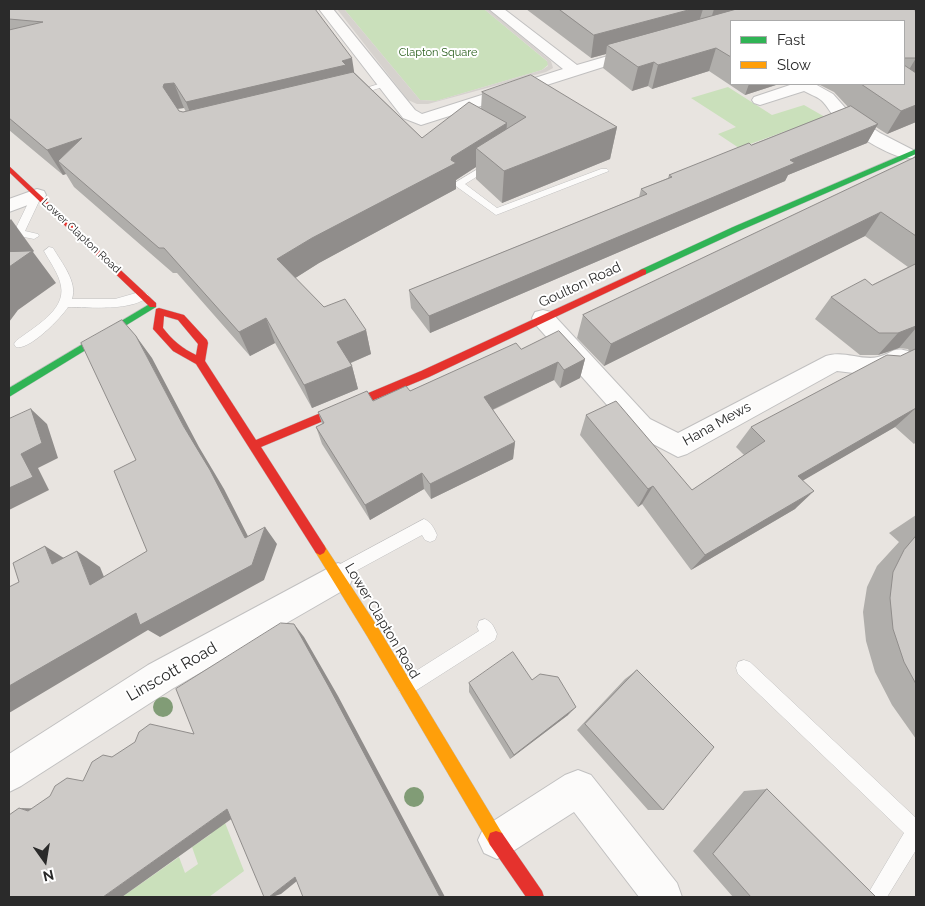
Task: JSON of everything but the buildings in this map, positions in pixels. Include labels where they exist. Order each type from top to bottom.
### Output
[{"type":"main road","name":"Goulton Road","points":[[255,446],[425,374],[736,228],[912,152]]},
{"type":"main road","name":"Lower Clapton Road","points":[[9,168],[153,305],[9,393]]},
{"type":"main road","points":[[159,311],[181,317],[198,335],[203,342],[200,361],[177,353],[158,329],[159,311]]},
{"type":"main road","name":"Lower Clapton Road","points":[[200,361],[337,576],[497,840],[536,897]]},
{"type":"street","points":[[326,9],[409,114],[421,120],[454,113],[573,70],[656,46]]},
{"type":"street","points":[[496,9],[573,70]]},
{"type":"street","points":[[760,100],[805,85],[827,97],[842,116],[874,136],[912,152]]},
{"type":"street","points":[[9,206],[37,195]]},
{"type":"street","name":"Hana Mews","points":[[543,318],[641,426],[678,446],[834,362],[879,367],[900,357]]},
{"type":"street","name":"Linscott Road","points":[[9,774],[160,677],[337,576]]},
{"type":"street","points":[[497,840],[578,788],[663,897]]},
{"type":"lane","points":[[345,95],[385,85]]},
{"type":"lane","points":[[500,159],[458,184],[496,212],[604,171]]},
{"type":"lane","points":[[34,236],[14,234],[37,195]]},
{"type":"lane","points":[[20,344],[56,316],[66,302],[68,287],[49,250]]},
{"type":"lane","points":[[66,302],[118,304],[132,301],[143,295]]},
{"type":"lane","points":[[337,576],[424,526],[430,535]]},
{"type":"lane","points":[[405,687],[489,634],[485,627]]},
{"type":"lane","points":[[744,668],[916,832],[876,897]]},
{"type":"green space","name":"Clapton Square","points":[[344,9],[484,9],[548,62],[548,65],[542,70],[436,101],[420,100]]},
{"type":"green space","points":[[728,87],[772,115],[804,105],[825,117],[739,148],[718,134],[736,127],[691,98]]},
{"type":"green space","points":[[207,777],[244,871],[209,897],[122,897],[179,857],[185,873],[198,864],[192,847],[211,834]]},
{"type":"shaded area","points":[[337,9],[344,9],[420,100],[436,101],[542,70],[548,66],[547,61],[484,9],[488,9],[551,61],[553,68],[546,72],[428,104],[417,104],[408,100]]},
{"type":"traffic: fast","points":[[643,272],[736,229],[916,151]]},
{"type":"traffic: fast","points":[[9,393],[153,305]]},
{"type":"traffic: slow","points":[[320,549],[372,631],[496,839]]},
{"type":"traffic: jam","points":[[9,168],[153,305]]},
{"type":"traffic: jam","points":[[255,445],[425,374],[643,272]]},
{"type":"traffic: jam","points":[[200,361],[182,352],[162,335],[158,329],[159,311],[181,317],[203,343],[200,361],[320,549]]},
{"type":"traffic: jam","points":[[496,839],[536,897]]}]
